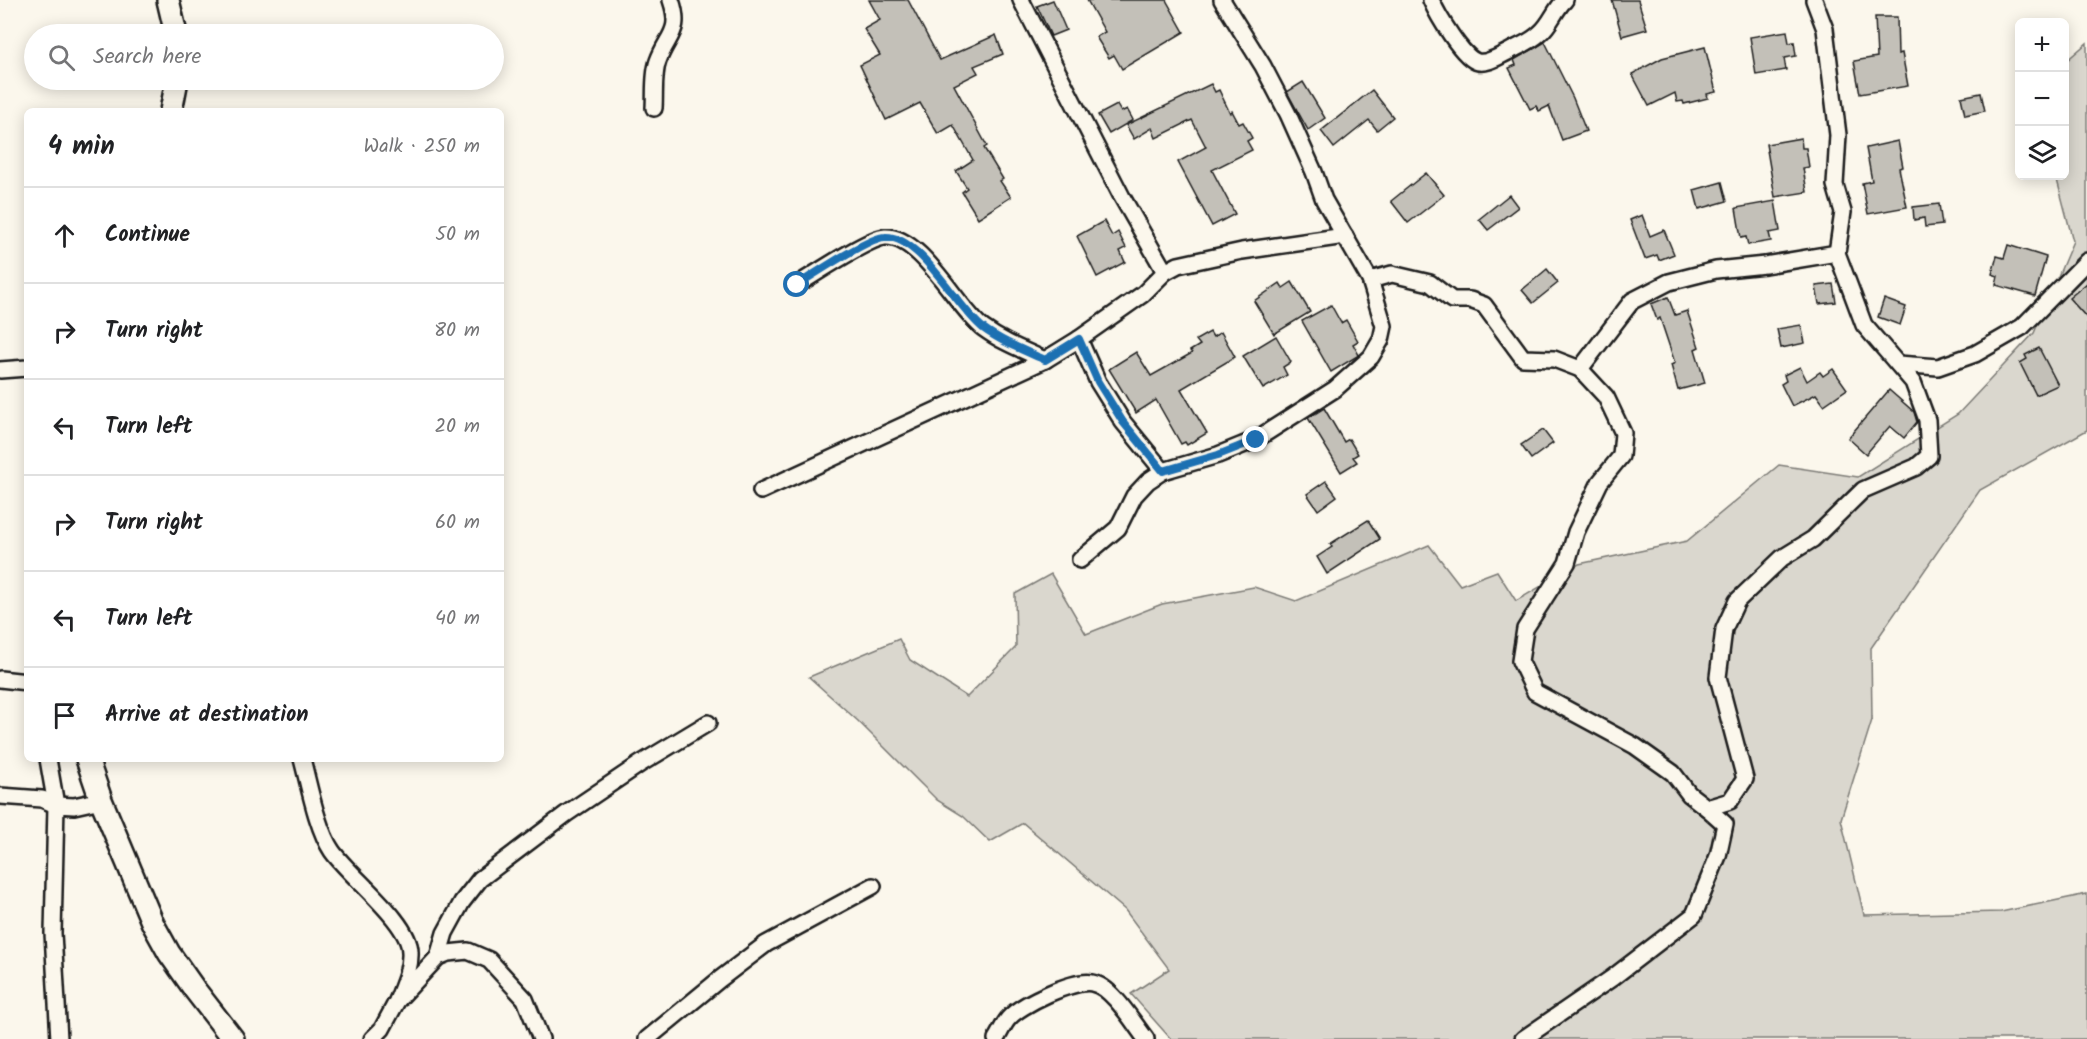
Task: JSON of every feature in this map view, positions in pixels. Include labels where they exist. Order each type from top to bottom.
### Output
[{"type":"street","points":[[168,0],[174,24]]},
{"type":"street","points":[[654,108],[657,63],[672,35],[676,21],[671,0]]},
{"type":"street","points":[[1021,0],[1122,197],[1164,272]]},
{"type":"street","points":[[1080,560],[1118,528],[1134,496],[1148,481],[1163,471],[1218,455],[1256,440],[1335,389],[1371,357],[1381,340],[1384,326],[1370,280],[1324,200],[1314,171],[1263,66],[1222,0]]},
{"type":"street","points":[[1431,0],[1451,35],[1467,56],[1476,62],[1486,62],[1528,42],[1542,32],[1565,0]]},
{"type":"street","points":[[1707,808],[1730,801],[1745,779],[1718,677],[1724,629],[1737,601],[1782,558],[1813,539],[1863,490],[1916,467],[1929,456],[1927,420],[1913,382],[1864,325],[1837,253],[1843,212],[1835,185],[1838,135],[1825,29],[1814,0]]},
{"type":"street","points":[[172,108],[175,90]]},
{"type":"street","points":[[761,491],[1045,360],[1143,294],[1164,272],[1178,265],[1242,251],[1345,236]]},
{"type":"street","points":[[797,285],[864,245],[883,237],[899,238],[916,251],[982,327],[1005,343],[1045,360]]},
{"type":"street","points":[[1580,369],[1632,301],[1669,282],[1716,270],[1765,265],[1837,253]]},
{"type":"street","points":[[1898,364],[1938,368],[1975,354],[2022,327],[2087,261]]},
{"type":"street","points":[[1370,280],[1392,274],[1430,284],[1452,300],[1470,300],[1484,305],[1523,358],[1554,359],[1580,369],[1606,397],[1623,433],[1621,456],[1599,482],[1576,532],[1568,563],[1525,629],[1520,661],[1535,692],[1635,746],[1673,773],[1685,790],[1725,824],[1718,856],[1694,915],[1612,978],[1523,1039]]},
{"type":"street","points":[[1079,339],[1098,382],[1123,422],[1163,471]]},
{"type":"street","points":[[0,370],[24,368]]},
{"type":"street","points":[[0,679],[24,682]]},
{"type":"street","points":[[438,957],[445,933],[480,879],[566,814],[640,764],[708,723]]},
{"type":"street","points":[[49,762],[56,805],[53,933],[59,1039]]},
{"type":"street","points":[[88,762],[101,800],[153,924],[188,981],[233,1039]]},
{"type":"street","points":[[303,762],[322,832],[332,851],[403,930],[411,950],[408,972],[397,1001],[382,1029],[372,1039]]},
{"type":"street","points":[[0,796],[42,799],[56,805],[74,806],[101,800]]},
{"type":"street","points":[[647,1039],[766,944],[873,886]]},
{"type":"street","points":[[397,1001],[438,957],[448,953],[468,951],[489,960],[525,999],[541,1039]]},
{"type":"street","points":[[996,1039],[1008,1018],[1024,1007],[1068,986],[1093,983],[1112,994],[1146,1039]]},
{"type":"shaded area","points":[[2087,43],[2087,430],[1980,490],[1871,648],[1872,720],[1841,819],[1864,915],[2001,912],[2087,894],[2087,1039],[1171,1039],[1131,994],[1169,969],[1125,910],[1023,823],[990,842],[963,816],[937,800],[858,721],[809,677],[899,639],[910,660],[967,697],[1016,647],[1015,594],[1051,574],[1086,634],[1162,604],[1254,587],[1296,601],[1429,545],[1460,585],[1497,571],[1516,601],[1579,564],[1687,541],[1779,465],[1858,477],[1958,414],[2034,333],[2073,241],[2057,180],[2069,180],[2069,59]]},
{"type":"building","points":[[869,0],[908,0],[940,60],[996,35],[1003,54],[974,66],[978,73],[954,85],[987,146],[984,148],[1003,179],[1000,181],[1011,197],[978,218],[962,192],[967,188],[956,171],[973,160],[953,125],[938,134],[920,103],[886,120],[860,65],[880,55],[864,29],[880,20]]},
{"type":"building","points":[[1053,0],[1066,30],[1051,36],[1037,6]]},
{"type":"building","points":[[1087,0],[1166,0],[1184,32],[1122,69],[1114,55],[1109,58],[1096,37],[1105,32]]},
{"type":"building","points":[[1612,0],[1638,0],[1647,29],[1622,36]]},
{"type":"building","points":[[1875,17],[1897,17],[1898,54],[1902,53],[1908,86],[1860,94],[1854,61],[1877,57]]},
{"type":"building","points":[[1787,31],[1789,43],[1794,42],[1796,56],[1784,58],[1786,70],[1756,75],[1750,37]]},
{"type":"building","points":[[1545,42],[1573,98],[1586,131],[1562,140],[1549,106],[1539,111],[1536,106],[1530,109],[1509,68],[1516,65],[1514,60]]},
{"type":"building","points":[[1705,47],[1716,92],[1707,94],[1708,98],[1684,104],[1683,101],[1677,102],[1675,93],[1649,106],[1632,74],[1662,58]]},
{"type":"building","points":[[1303,82],[1325,118],[1308,130],[1287,92]]},
{"type":"building","points":[[1211,84],[1215,92],[1219,90],[1230,113],[1232,111],[1239,124],[1243,122],[1252,138],[1247,141],[1252,150],[1212,170],[1235,214],[1212,226],[1178,162],[1206,147],[1192,120],[1156,138],[1152,128],[1134,139],[1126,125]]},
{"type":"building","points":[[1372,90],[1393,117],[1377,130],[1369,120],[1334,148],[1321,131]]},
{"type":"building","points":[[1981,93],[1985,111],[1965,115],[1961,97]]},
{"type":"building","points":[[1117,105],[1121,112],[1127,109],[1133,120],[1109,134],[1098,115]]},
{"type":"building","points":[[1801,138],[1802,148],[1806,148],[1809,167],[1803,168],[1807,192],[1775,197],[1766,144]]},
{"type":"building","points":[[1898,141],[1903,167],[1899,168],[1907,207],[1868,214],[1862,183],[1872,181],[1866,148]]},
{"type":"building","points":[[1426,173],[1444,195],[1408,223],[1391,201]]},
{"type":"building","points":[[1722,182],[1727,201],[1699,209],[1694,190]]},
{"type":"building","points":[[1509,195],[1518,207],[1488,230],[1479,219]]},
{"type":"building","points":[[1775,201],[1780,231],[1769,233],[1771,241],[1748,245],[1746,237],[1741,238],[1736,208]]},
{"type":"building","points":[[1939,204],[1942,225],[1925,227],[1924,218],[1914,220],[1913,207]]},
{"type":"building","points":[[1642,215],[1650,236],[1664,230],[1674,254],[1659,260],[1657,255],[1645,259],[1630,220]]},
{"type":"building","points":[[1104,221],[1112,236],[1118,232],[1126,248],[1120,251],[1125,262],[1097,277],[1077,236]]},
{"type":"building","points":[[2008,245],[2046,257],[2035,296],[1996,285],[1998,276],[1992,274],[1997,256],[2004,258]]},
{"type":"building","points":[[1547,269],[1558,283],[1533,303],[1522,290]]},
{"type":"building","points":[[1292,282],[1310,312],[1274,334],[1254,301],[1280,283],[1283,288]]},
{"type":"building","points":[[2087,283],[2087,318],[2069,298]]},
{"type":"building","points":[[1833,284],[1836,302],[1819,304],[1816,286]]},
{"type":"building","points":[[1668,297],[1675,315],[1687,311],[1699,347],[1695,349],[1705,383],[1678,390],[1671,365],[1675,363],[1660,318],[1657,320],[1651,304]]},
{"type":"building","points":[[1884,299],[1906,307],[1900,325],[1878,317]]},
{"type":"building","points":[[1331,305],[1341,323],[1346,320],[1358,341],[1353,344],[1359,355],[1331,372],[1302,321]]},
{"type":"building","points":[[1801,325],[1805,343],[1781,348],[1777,329]]},
{"type":"building","points":[[1210,332],[1213,337],[1221,332],[1235,357],[1181,389],[1207,433],[1187,445],[1185,442],[1181,444],[1156,400],[1136,413],[1109,369],[1136,352],[1151,376],[1192,353],[1190,351],[1200,345],[1196,340]]},
{"type":"building","points":[[1276,336],[1291,362],[1283,367],[1287,375],[1263,389],[1243,356]]},
{"type":"building","points":[[2039,348],[2058,385],[2036,395],[2020,363],[2027,359],[2025,355]]},
{"type":"building","points":[[1800,367],[1807,381],[1820,372],[1823,376],[1833,369],[1847,389],[1824,405],[1816,394],[1792,406],[1781,384],[1786,381],[1784,375]]},
{"type":"building","points":[[1889,390],[1914,412],[1917,422],[1904,438],[1890,426],[1866,454],[1848,438]]},
{"type":"building","points":[[1324,408],[1344,442],[1349,439],[1358,454],[1353,457],[1357,462],[1341,472],[1308,418]]},
{"type":"building","points":[[1543,430],[1553,443],[1531,459],[1521,445]]},
{"type":"building","points":[[1326,481],[1337,496],[1318,510],[1307,494]]},
{"type":"building","points":[[1368,520],[1380,539],[1327,574],[1317,557],[1332,547],[1330,544]]},
{"type":"route","points":[[797,285],[864,245],[883,237],[899,238],[916,251],[982,327],[1005,343],[1045,360],[1079,339],[1098,382],[1123,422],[1163,471],[1218,455],[1256,440]]}]
